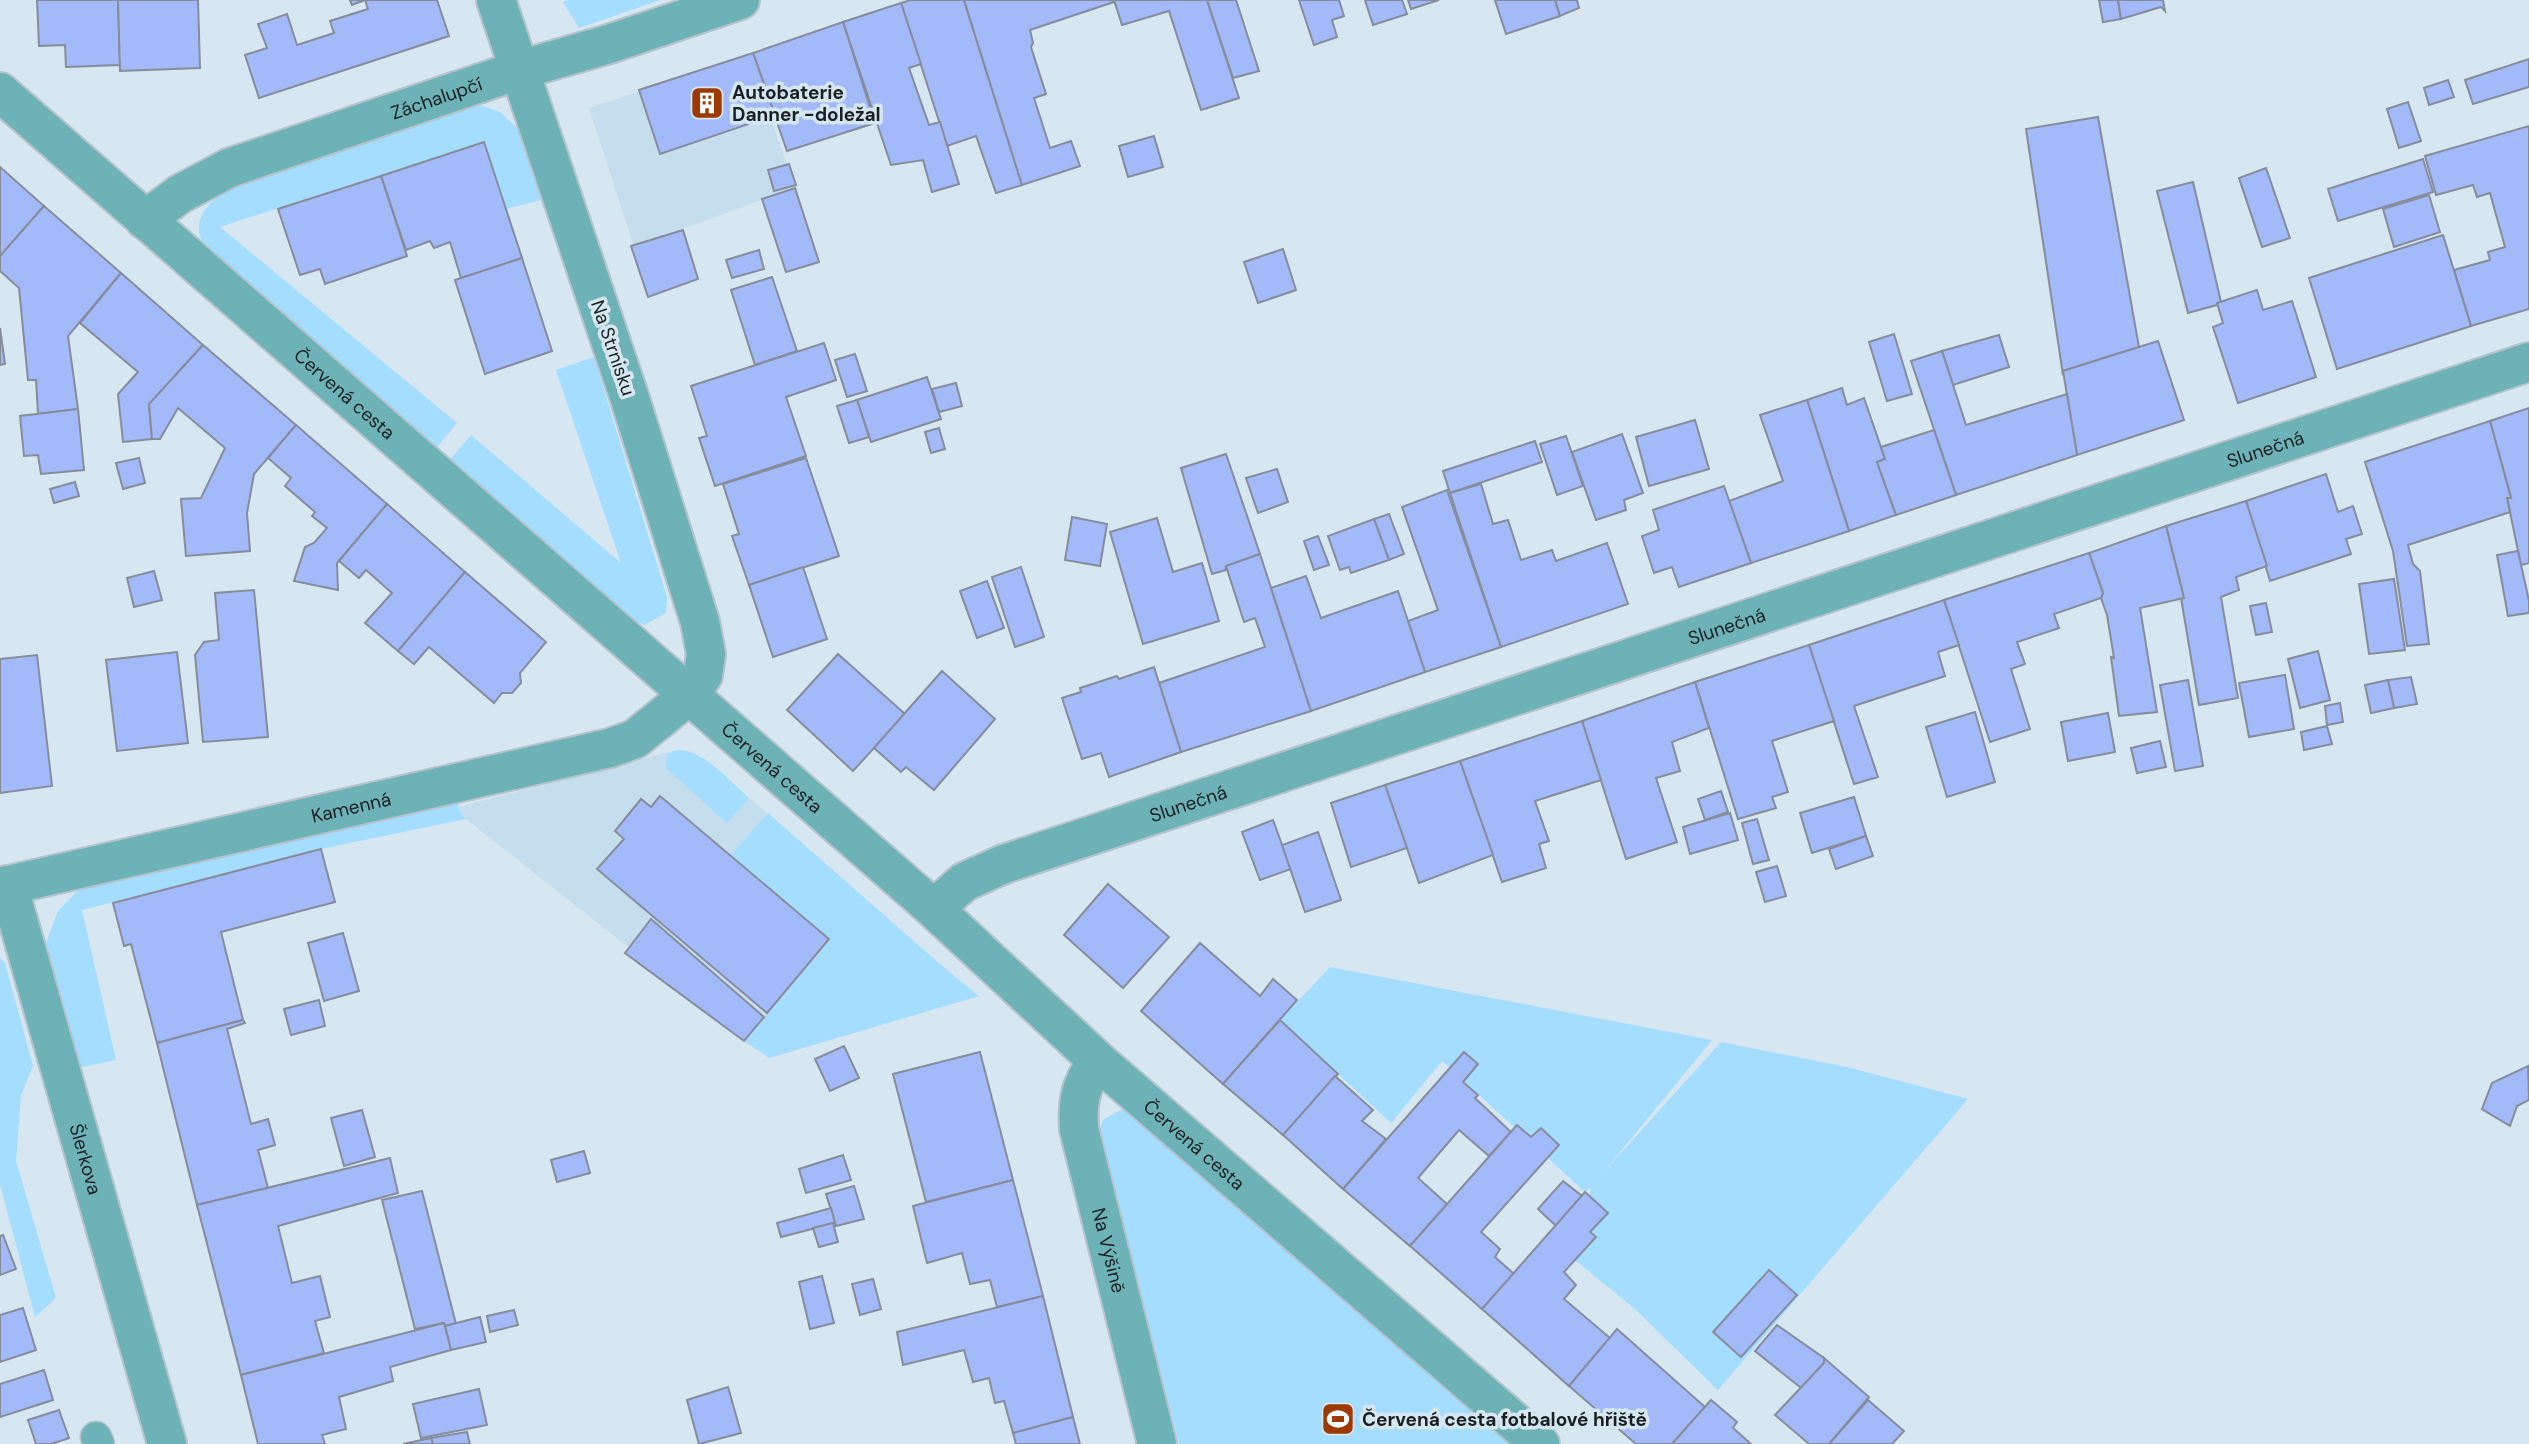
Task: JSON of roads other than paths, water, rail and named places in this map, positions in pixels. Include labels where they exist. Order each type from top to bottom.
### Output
[{"type":"street","name":"Na Strnisku","points":[[496,0],[630,398],[699,622],[706,654],[705,664],[703,675],[688,696]]},
{"type":"street","name":"Záchalupčí","points":[[145,220],[180,194],[229,168],[519,70],[740,0]]},
{"type":"street","name":"Červená cesta","points":[[0,92],[934,909],[1097,1060],[1540,1444]]},
{"type":"street","name":"Slunečná","points":[[934,909],[964,882],[1016,860],[2529,362]]},
{"type":"street","name":"Kamenná","points":[[4,886],[610,748],[635,739],[688,696]]},
{"type":"street","name":"Šlerkova","points":[[4,886],[162,1440]]},
{"type":"street","name":"Na Výšině","points":[[1097,1060],[1084,1081],[1079,1096],[1079,1129],[1157,1444]]},
{"type":"place","name":"Autobaterie Danner -doležal","points":[[707,103]]},
{"type":"place","name":"Červená cesta fotbalové hřiště","points":[[1338,1419]]}]
